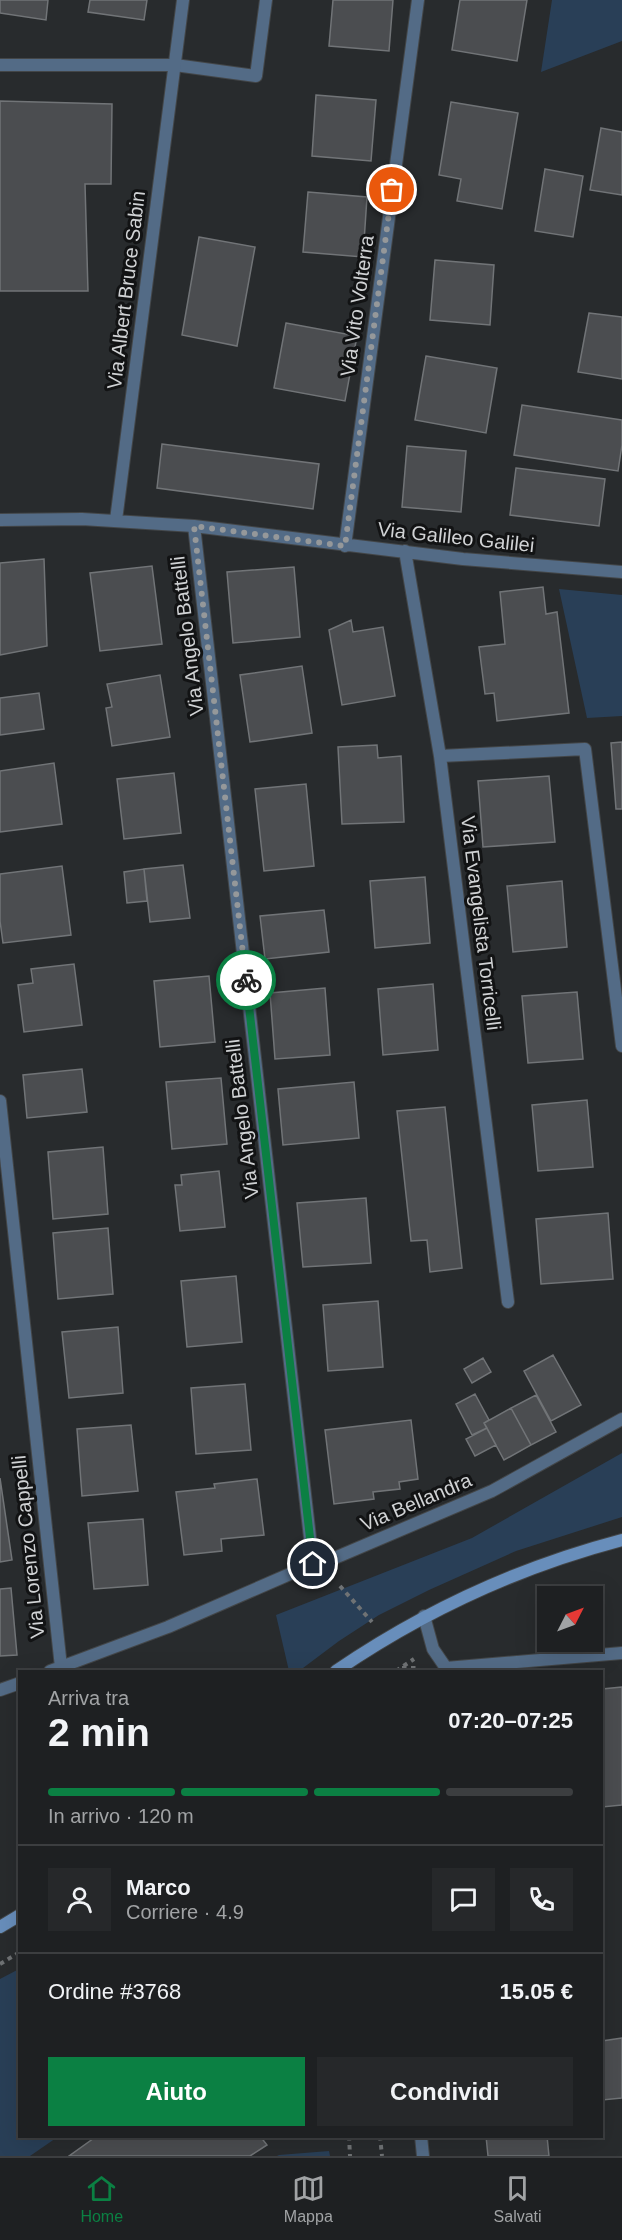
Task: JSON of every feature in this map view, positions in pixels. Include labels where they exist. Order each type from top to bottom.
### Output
[{"type":"main road","points":[[338,1670],[424,1616],[476,1591],[546,1563],[622,1540]]},
{"type":"main road","points":[[0,1927],[18,1916]]},
{"type":"street","points":[[175,65],[183,0]]},
{"type":"street","points":[[0,65],[175,65],[256,76],[266,0]]},
{"type":"street","name":"Via Vito Volterra","points":[[345,546],[418,0]]},
{"type":"street","name":"Via Albert Bruce Sabin","points":[[116,520],[175,65]]},
{"type":"street","name":"Via Galileo Galilei","points":[[0,520],[116,520],[194,526],[462,559],[622,572]]},
{"type":"street","name":"Via Angelo Battelli","points":[[194,526],[313,1564]]},
{"type":"street","name":"Via Evangelista Torricelli","points":[[405,551],[440,756],[508,1302]]},
{"type":"street","points":[[440,756],[585,748],[622,1046]]},
{"type":"street","name":"Via Lorenzo Cappelli","points":[[0,1101],[55,1669]]},
{"type":"street","name":"Via Bellandra","points":[[55,1669],[168,1627],[313,1564],[330,1560],[492,1491],[622,1419]]},
{"type":"street","points":[[424,1616],[434,1649],[446,1668],[622,1653]]},
{"type":"street","points":[[0,1690],[18,1684]]},
{"type":"street","points":[[421,2138],[423,2156]]},
{"type":"path","points":[[340,1586],[374,1624]]},
{"type":"path","points":[[0,1964],[18,1953]]},
{"type":"path","points":[[349,2138],[351,2156]]},
{"type":"path","points":[[380,2138],[382,2156]]},
{"type":"shaded area","points":[[552,0],[622,0],[622,41],[541,72]]},
{"type":"shaded area","points":[[559,589],[622,595],[622,716],[587,718]]},
{"type":"shaded area","points":[[622,1453],[622,1517],[516,1551],[429,1590],[379,1615],[300,1670],[289,1670],[276,1615],[472,1538]]},
{"type":"shaded area","points":[[18,1970],[18,2138],[56,2138],[30,2156],[0,2156],[0,1979]]},
{"type":"shaded area","points":[[329,2151],[330,2156],[277,2156],[279,2155]]},
{"type":"building","points":[[0,0],[48,0],[46,20],[0,13]]},
{"type":"building","points":[[90,0],[147,0],[144,20],[88,12]]},
{"type":"building","points":[[333,0],[393,0],[389,51],[329,46]]},
{"type":"building","points":[[460,0],[527,0],[517,61],[452,50]]},
{"type":"building","points":[[316,95],[376,100],[371,161],[312,156]]},
{"type":"building","points":[[0,101],[112,104],[111,184],[85,184],[88,291],[0,291]]},
{"type":"building","points":[[451,102],[518,113],[502,209],[457,201],[461,179],[439,175]]},
{"type":"building","points":[[601,128],[622,132],[622,195],[590,190]]},
{"type":"building","points":[[545,169],[583,176],[573,237],[535,231]]},
{"type":"building","points":[[308,192],[367,197],[363,257],[303,252]]},
{"type":"building","points":[[199,237],[255,247],[237,346],[182,335]]},
{"type":"building","points":[[435,260],[494,265],[490,325],[430,320]]},
{"type":"building","points":[[589,313],[622,317],[622,379],[578,372]]},
{"type":"building","points":[[286,323],[357,336],[345,401],[274,388]]},
{"type":"building","points":[[426,356],[497,368],[486,433],[415,420]]},
{"type":"building","points":[[522,405],[622,420],[622,445],[618,471],[514,455]]},
{"type":"building","points":[[162,444],[319,464],[313,509],[157,488]]},
{"type":"building","points":[[407,446],[466,451],[461,512],[402,507]]},
{"type":"building","points":[[516,468],[605,479],[599,526],[510,515]]},
{"type":"building","points":[[44,559],[47,646],[0,655],[0,563]]},
{"type":"building","points":[[152,566],[162,644],[100,651],[90,573]]},
{"type":"building","points":[[294,567],[300,637],[233,643],[227,572]]},
{"type":"building","points":[[543,587],[546,614],[557,612],[569,713],[497,721],[494,693],[485,694],[479,647],[505,644],[500,592]]},
{"type":"building","points":[[351,620],[353,632],[383,627],[395,696],[342,705],[329,630]]},
{"type":"building","points":[[302,666],[312,733],[250,742],[240,675]]},
{"type":"building","points":[[160,675],[170,737],[112,746],[106,708],[112,707],[107,684]]},
{"type":"building","points":[[39,693],[44,729],[0,735],[0,698]]},
{"type":"building","points":[[622,742],[622,809],[616,809],[611,743]]},
{"type":"building","points":[[377,745],[378,758],[401,756],[404,822],[342,824],[338,747]]},
{"type":"building","points":[[54,763],[62,824],[0,832],[0,771]]},
{"type":"building","points":[[174,773],[181,833],[124,839],[117,779]]},
{"type":"building","points":[[549,776],[555,842],[483,847],[478,781]]},
{"type":"building","points":[[306,784],[314,866],[264,871],[255,789]]},
{"type":"building","points":[[183,865],[190,918],[150,922],[144,869]]},
{"type":"building","points":[[62,866],[71,935],[3,943],[0,921],[0,874]]},
{"type":"building","points":[[144,869],[147,901],[127,903],[124,872]]},
{"type":"building","points":[[425,877],[430,943],[375,948],[370,881]]},
{"type":"building","points":[[562,881],[567,947],[513,952],[507,886]]},
{"type":"building","points":[[324,910],[329,952],[265,959],[260,916]]},
{"type":"building","points":[[74,964],[82,1025],[24,1032],[18,985],[33,983],[31,969]]},
{"type":"building","points":[[209,976],[215,1042],[160,1047],[154,981]]},
{"type":"building","points":[[433,984],[438,1050],[383,1055],[378,989]]},
{"type":"building","points":[[325,988],[330,1055],[275,1059],[270,993]]},
{"type":"building","points":[[577,992],[583,1059],[528,1063],[522,996]]},
{"type":"building","points":[[82,1069],[87,1112],[27,1118],[23,1075]]},
{"type":"building","points":[[221,1078],[227,1144],[172,1149],[166,1082]]},
{"type":"building","points":[[354,1082],[359,1138],[283,1145],[278,1089]]},
{"type":"building","points":[[587,1100],[593,1167],[538,1171],[532,1105]]},
{"type":"building","points":[[445,1107],[462,1268],[430,1272],[427,1240],[411,1241],[397,1111]]},
{"type":"building","points":[[103,1147],[108,1214],[53,1219],[48,1152]]},
{"type":"building","points":[[219,1171],[225,1227],[180,1231],[175,1185],[182,1185],[181,1175]]},
{"type":"building","points":[[366,1198],[371,1263],[303,1267],[297,1203]]},
{"type":"building","points":[[608,1213],[613,1279],[541,1284],[536,1219]]},
{"type":"building","points":[[108,1228],[113,1294],[58,1299],[53,1233]]},
{"type":"building","points":[[236,1276],[242,1342],[187,1347],[181,1281]]},
{"type":"building","points":[[378,1301],[383,1367],[328,1371],[323,1305]]},
{"type":"building","points":[[118,1327],[123,1393],[69,1398],[62,1332]]},
{"type":"building","points":[[553,1355],[581,1405],[551,1421],[524,1371]]},
{"type":"building","points":[[483,1358],[491,1372],[472,1383],[464,1369]]},
{"type":"building","points":[[245,1384],[251,1450],[196,1454],[191,1388]]},
{"type":"building","points":[[475,1394],[489,1420],[484,1423],[487,1428],[472,1435],[456,1404]]},
{"type":"building","points":[[536,1395],[556,1432],[531,1445],[511,1408]]},
{"type":"building","points":[[511,1408],[531,1445],[504,1460],[484,1423]]},
{"type":"building","points":[[411,1420],[418,1479],[399,1482],[400,1489],[373,1492],[374,1499],[334,1504],[325,1430]]},
{"type":"building","points":[[131,1425],[138,1491],[82,1496],[77,1429]]},
{"type":"building","points":[[487,1428],[496,1445],[475,1456],[466,1439]]},
{"type":"building","points":[[0,1478],[12,1560],[0,1562]]},
{"type":"building","points":[[257,1479],[264,1535],[221,1539],[222,1551],[184,1555],[176,1492],[215,1488],[214,1484]]},
{"type":"building","points":[[143,1519],[148,1585],[94,1589],[88,1523]]},
{"type":"building","points":[[11,1588],[17,1655],[0,1656],[0,1589]]},
{"type":"building","points":[[622,1687],[622,1805],[603,1807],[603,1689]]},
{"type":"building","points":[[622,2038],[622,2098],[603,2100],[603,2041]]},
{"type":"building","points":[[94,2138],[262,2138],[267,2145],[250,2156],[69,2156]]},
{"type":"building","points":[[486,2138],[547,2138],[549,2156],[488,2156]]},
{"type":"way so far","points":[[246,980],[194,526],[345,546],[392,190]]},
{"type":"route","points":[[246,980],[313,1564]]}]
